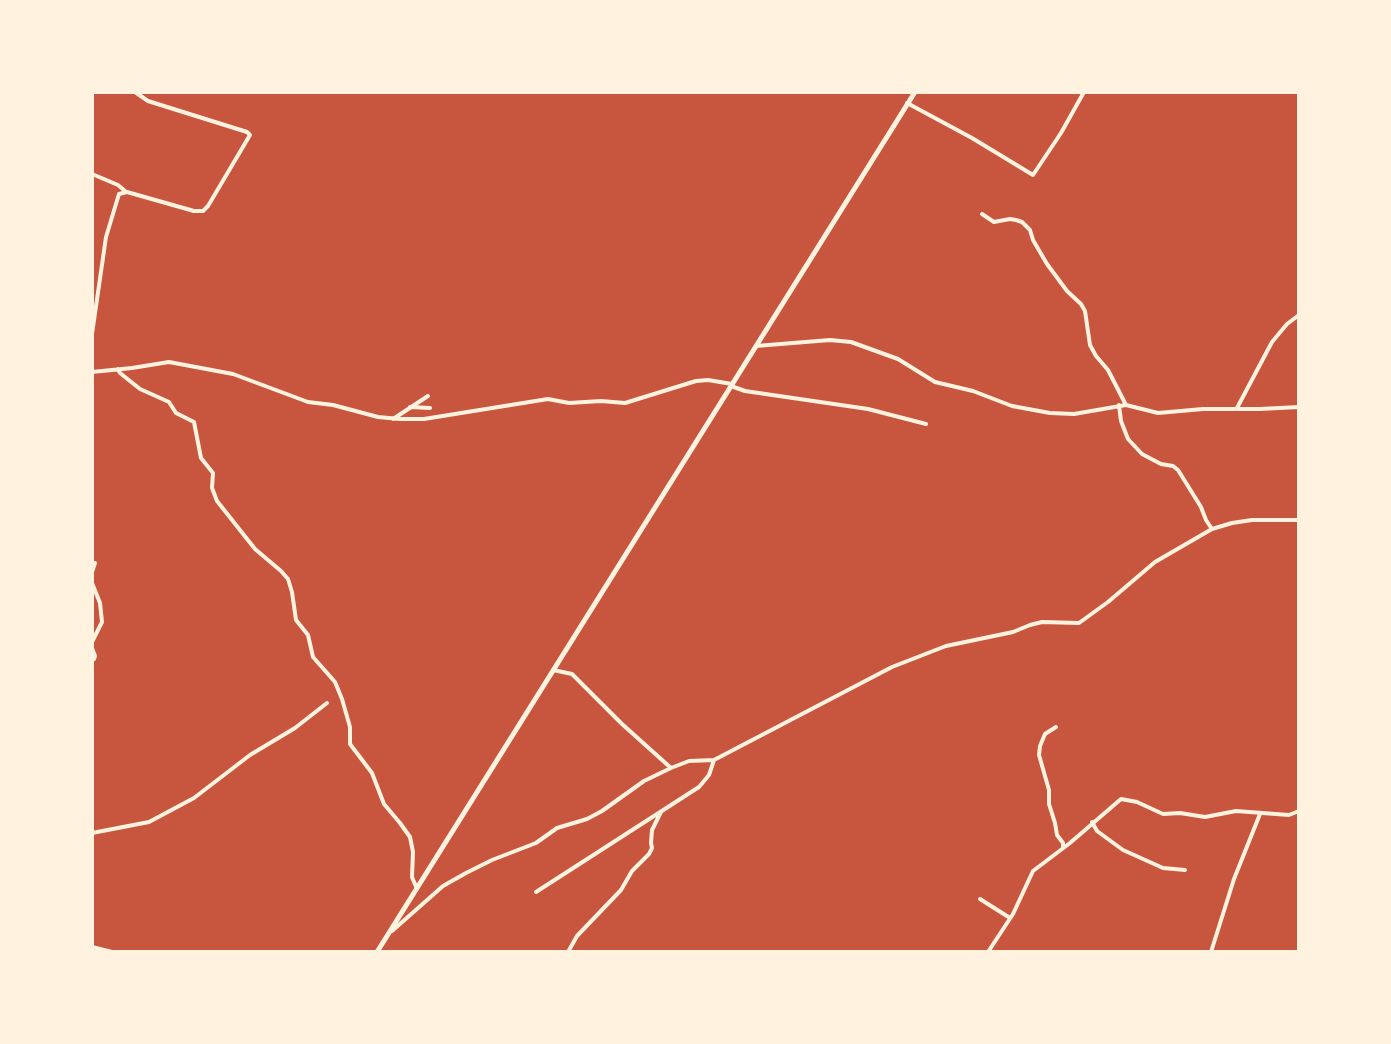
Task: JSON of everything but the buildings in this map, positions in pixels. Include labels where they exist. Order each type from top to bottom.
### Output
[{"type":"street","points":[[92,174],[127,192],[203,211],[250,135],[148,101],[135,92]]},
{"type":"street","points":[[377,952],[915,92]]},
{"type":"street","points":[[907,103],[1033,175],[1084,92]]},
{"type":"street","points":[[92,334],[107,229],[119,194],[127,192]]},
{"type":"street","points":[[982,214],[994,222],[1010,219],[1022,222],[1030,230],[1047,264],[1081,304],[1087,319],[1090,345],[1108,370],[1126,405]]},
{"type":"street","points":[[1237,408],[1272,342],[1299,315]]},
{"type":"street","points":[[756,346],[830,340],[851,342],[898,359],[935,382],[1033,411],[1074,414],[1119,405],[1158,413],[1186,409],[1299,407]]},
{"type":"street","points":[[92,372],[165,362],[198,367],[233,374],[303,401],[393,419],[424,419],[548,399],[569,403],[625,403],[708,380],[745,391],[868,409],[926,424]]},
{"type":"street","points":[[118,369],[140,389],[169,402],[176,413],[194,422],[201,458],[213,473],[212,488],[217,501],[255,549],[290,582],[296,620],[308,635],[313,657],[335,682],[342,699],[350,727],[350,744],[376,780],[384,804],[410,837],[412,877],[417,889]]},
{"type":"street","points":[[393,419],[428,396]]},
{"type":"street","points":[[1119,405],[1128,439],[1142,454],[1178,470],[1212,529]]},
{"type":"street","points":[[410,407],[430,408]]},
{"type":"street","points":[[390,932],[443,886],[466,873],[536,843],[557,828],[587,819],[644,781],[671,768],[689,761],[714,760],[892,667],[946,646],[1013,632],[1042,622],[1079,623],[1155,562],[1212,529],[1265,519],[1299,520]]},
{"type":"street","points":[[92,572],[95,563]]},
{"type":"street","points":[[92,583],[100,603],[102,622],[92,645],[94,659]]},
{"type":"street","points":[[553,670],[572,674],[671,768]]},
{"type":"street","points":[[92,833],[149,822],[194,798],[250,755],[295,728],[327,703]]},
{"type":"street","points":[[1056,727],[1045,734],[1039,755],[1057,835],[1063,848]]},
{"type":"street","points":[[536,892],[699,787],[709,775],[714,760]]},
{"type":"street","points":[[988,952],[1010,918],[1033,871],[1124,798],[1163,814],[1205,817],[1236,811],[1289,815],[1299,811]]},
{"type":"street","points":[[568,952],[577,936],[621,890],[632,871],[649,854],[652,830],[661,812]]},
{"type":"street","points":[[1211,952],[1234,879],[1260,814]]},
{"type":"street","points":[[1092,822],[1097,831],[1123,850],[1157,866],[1185,870]]},
{"type":"street","points":[[1084,829],[1097,831]]},
{"type":"street","points":[[980,899],[1010,918]]},
{"type":"street","points":[[92,947],[112,952]]}]
